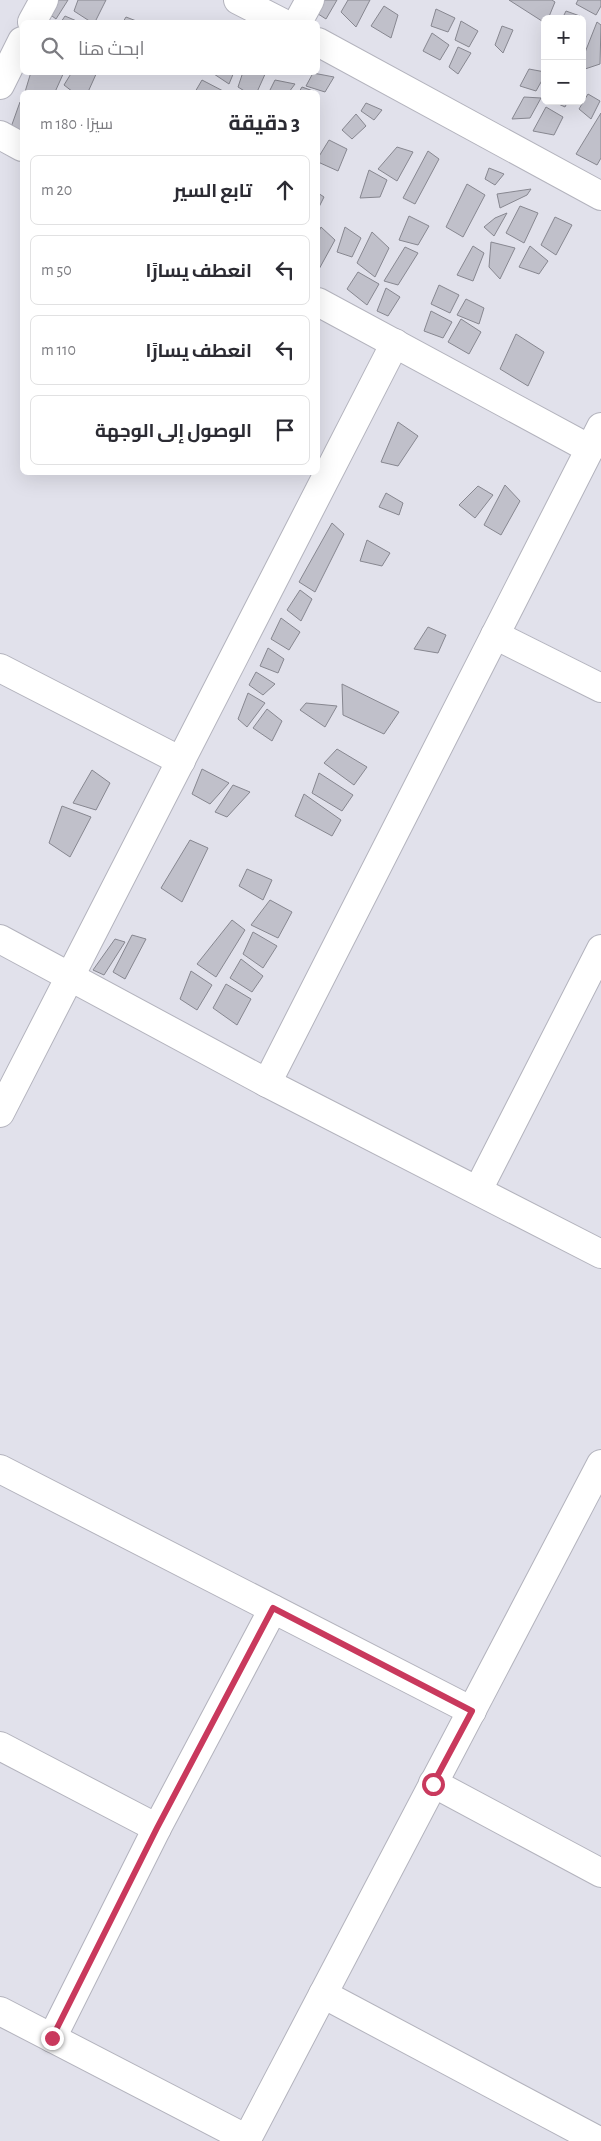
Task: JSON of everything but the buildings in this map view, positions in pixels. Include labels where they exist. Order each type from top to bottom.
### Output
[{"type":"street","points":[[33,20],[44,0]]},
{"type":"street","points":[[238,0],[277,20]]},
{"type":"street","points":[[299,20],[310,0]]},
{"type":"street","points":[[320,43],[601,196]]},
{"type":"street","points":[[0,85],[20,45]]},
{"type":"street","points":[[0,135],[20,146]]},
{"type":"street","points":[[266,1083],[595,438],[395,343],[320,303]]},
{"type":"street","points":[[0,1113],[395,343]]},
{"type":"street","points":[[496,635],[601,688]]},
{"type":"street","points":[[0,668],[181,761]]},
{"type":"street","points":[[0,939],[266,1083],[601,1254]]},
{"type":"street","points":[[478,1190],[601,949]]},
{"type":"street","points":[[0,2011],[246,2140],[601,1464]]},
{"type":"street","points":[[0,1469],[472,1711]]},
{"type":"street","points":[[52,2038],[157,1828],[273,1608]]},
{"type":"street","points":[[0,1746],[157,1828]]},
{"type":"street","points":[[433,1784],[601,1873]]},
{"type":"street","points":[[323,1994],[599,2141]]},
{"type":"route","points":[[52,2038],[157,1828],[273,1608],[472,1711],[433,1784]]}]
